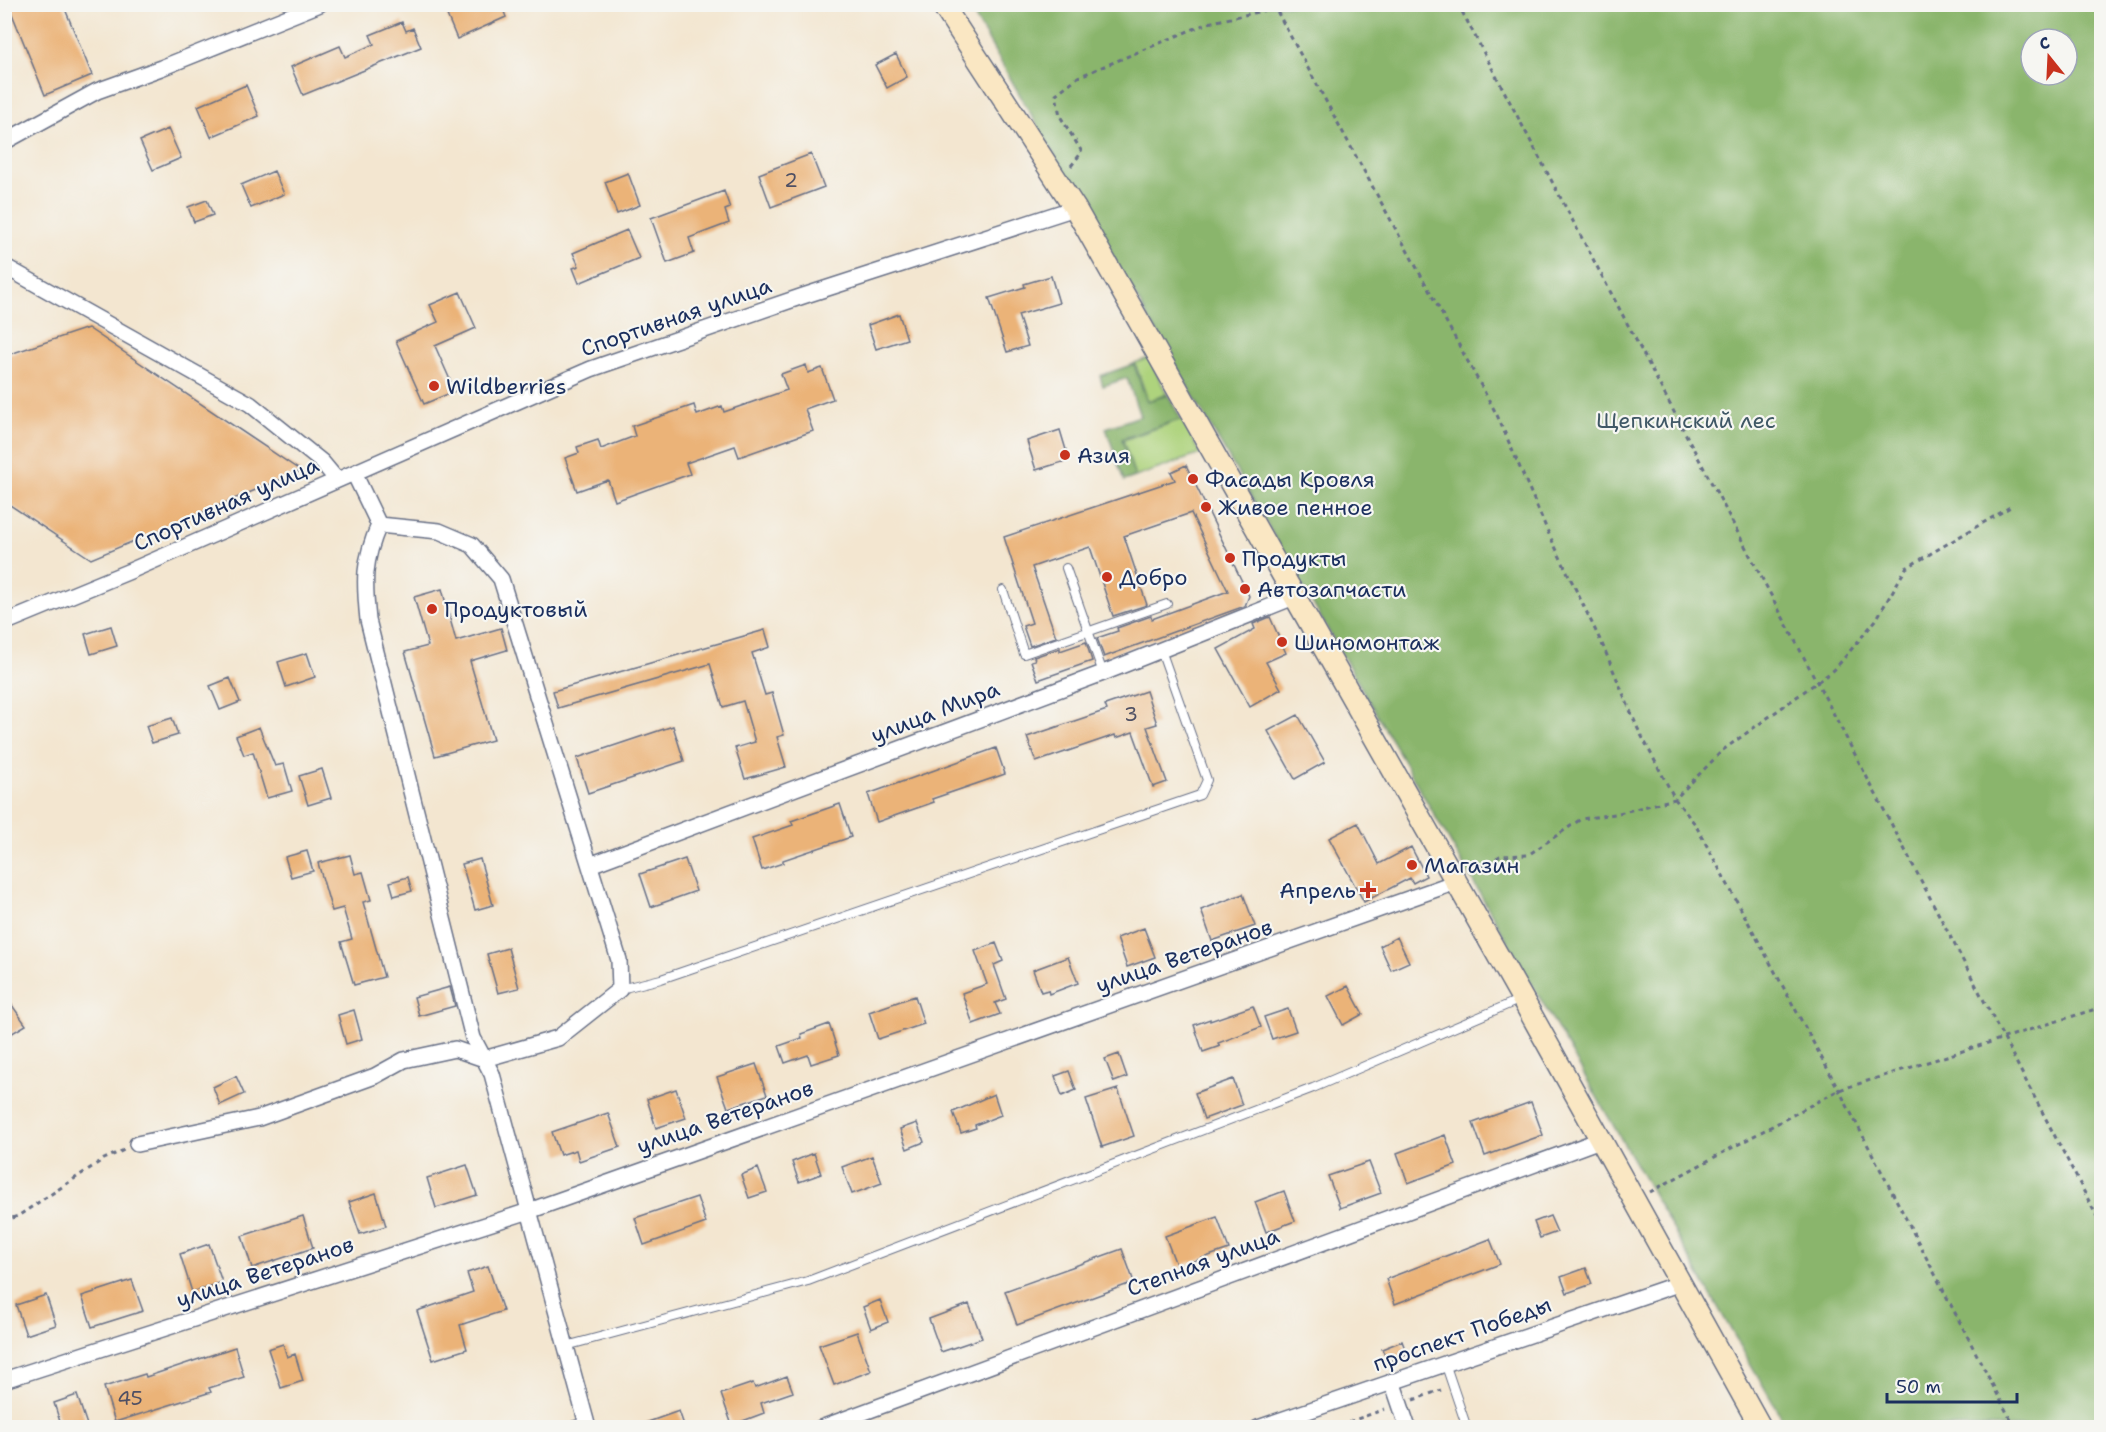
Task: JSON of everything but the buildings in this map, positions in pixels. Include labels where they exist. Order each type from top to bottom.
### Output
[{"type":"main road","points":[[942,4],[1075,208],[1522,998],[1761,1428]]},
{"type":"street","points":[[4,142],[97,90],[161,69],[320,4]]},
{"type":"street","name":"Спортивная улица","points":[[4,623],[130,571],[591,369],[803,296],[1075,208]]},
{"type":"street","points":[[4,267],[250,404],[322,462],[337,480]]},
{"type":"street","points":[[354,473],[379,525],[369,548],[364,583],[368,620],[473,1038],[492,1074],[587,1424]]},
{"type":"street","points":[[137,1144],[259,1118],[375,1076],[404,1060],[455,1049],[484,1059],[558,1038],[620,989],[619,960],[501,579],[472,545],[439,531],[379,525]]},
{"type":"street","name":"улица Мира","points":[[590,865],[1103,673],[1294,597]]},
{"type":"street","name":"улица Ветеранов","points":[[4,1380],[529,1210],[1456,882]]},
{"type":"street","name":"Степная улица","points":[[821,1428],[1600,1140]]},
{"type":"street","name":"проспект Победы","points":[[1258,1428],[1681,1282]]},
{"type":"street","points":[[1392,1381],[1408,1428]]},
{"type":"lane","points":[[1066,568],[1103,673]]},
{"type":"lane","points":[[1003,590],[1024,654],[1167,604]]},
{"type":"lane","points":[[620,989],[660,980],[1200,795],[1207,780],[1161,650]]},
{"type":"lane","points":[[566,1346],[808,1281],[1312,1088],[1522,998]]},
{"type":"lane","points":[[1445,1363],[1467,1428]]},
{"type":"lane","points":[[567,1428],[587,1424]]},
{"type":"path","points":[[1273,4],[1497,415],[1548,532],[1603,646],[1638,729],[1675,799],[1695,824],[1839,1090],[2015,1428]]},
{"type":"path","points":[[1058,183],[1082,152],[1060,116],[1056,94],[1078,77],[1208,23],[1293,4]]},
{"type":"path","points":[[1458,4],[2102,1226]]},
{"type":"path","points":[[1456,882],[1500,856],[1528,855],[1581,819],[1616,814],[1675,799],[1723,750],[1834,670],[1876,620],[1906,568],[2012,506]]},
{"type":"path","points":[[1635,1200],[1839,1090],[2102,1007]]},
{"type":"path","points":[[4,1221],[18,1216],[104,1160],[137,1144]]},
{"type":"green space","name":"Щепкинский лес","points":[[968,5],[2101,5],[2101,1427],[1787,1427]]},
{"type":"green space","points":[[1149,358],[1167,394],[1148,401],[1135,363]]},
{"type":"green space","points":[[1134,364],[1147,401],[1168,395],[1181,419],[1122,439],[1135,477],[1124,481],[1106,428],[1140,416],[1127,378],[1103,386],[1100,376]]},
{"type":"green space","points":[[1182,419],[1200,454],[1135,477],[1123,440]]},
{"type":"place","name":"Wildberries","points":[[434,386]]},
{"type":"place","name":"Азия","points":[[1065,455]]},
{"type":"place","name":"Фасады Кровля","points":[[1193,479]]},
{"type":"place","name":"Живое пенное","points":[[1206,507]]},
{"type":"place","name":"Продукты","points":[[1230,558]]},
{"type":"place","name":"Добро","points":[[1107,577]]},
{"type":"place","name":"Автозапчасти","points":[[1245,589]]},
{"type":"place","name":"Продуктовый","points":[[432,609]]},
{"type":"place","name":"Шиномонтаж","points":[[1282,642]]},
{"type":"place","name":"Магазин","points":[[1412,865]]},
{"type":"place","name":"Апрель","points":[[1368,890]]}]
